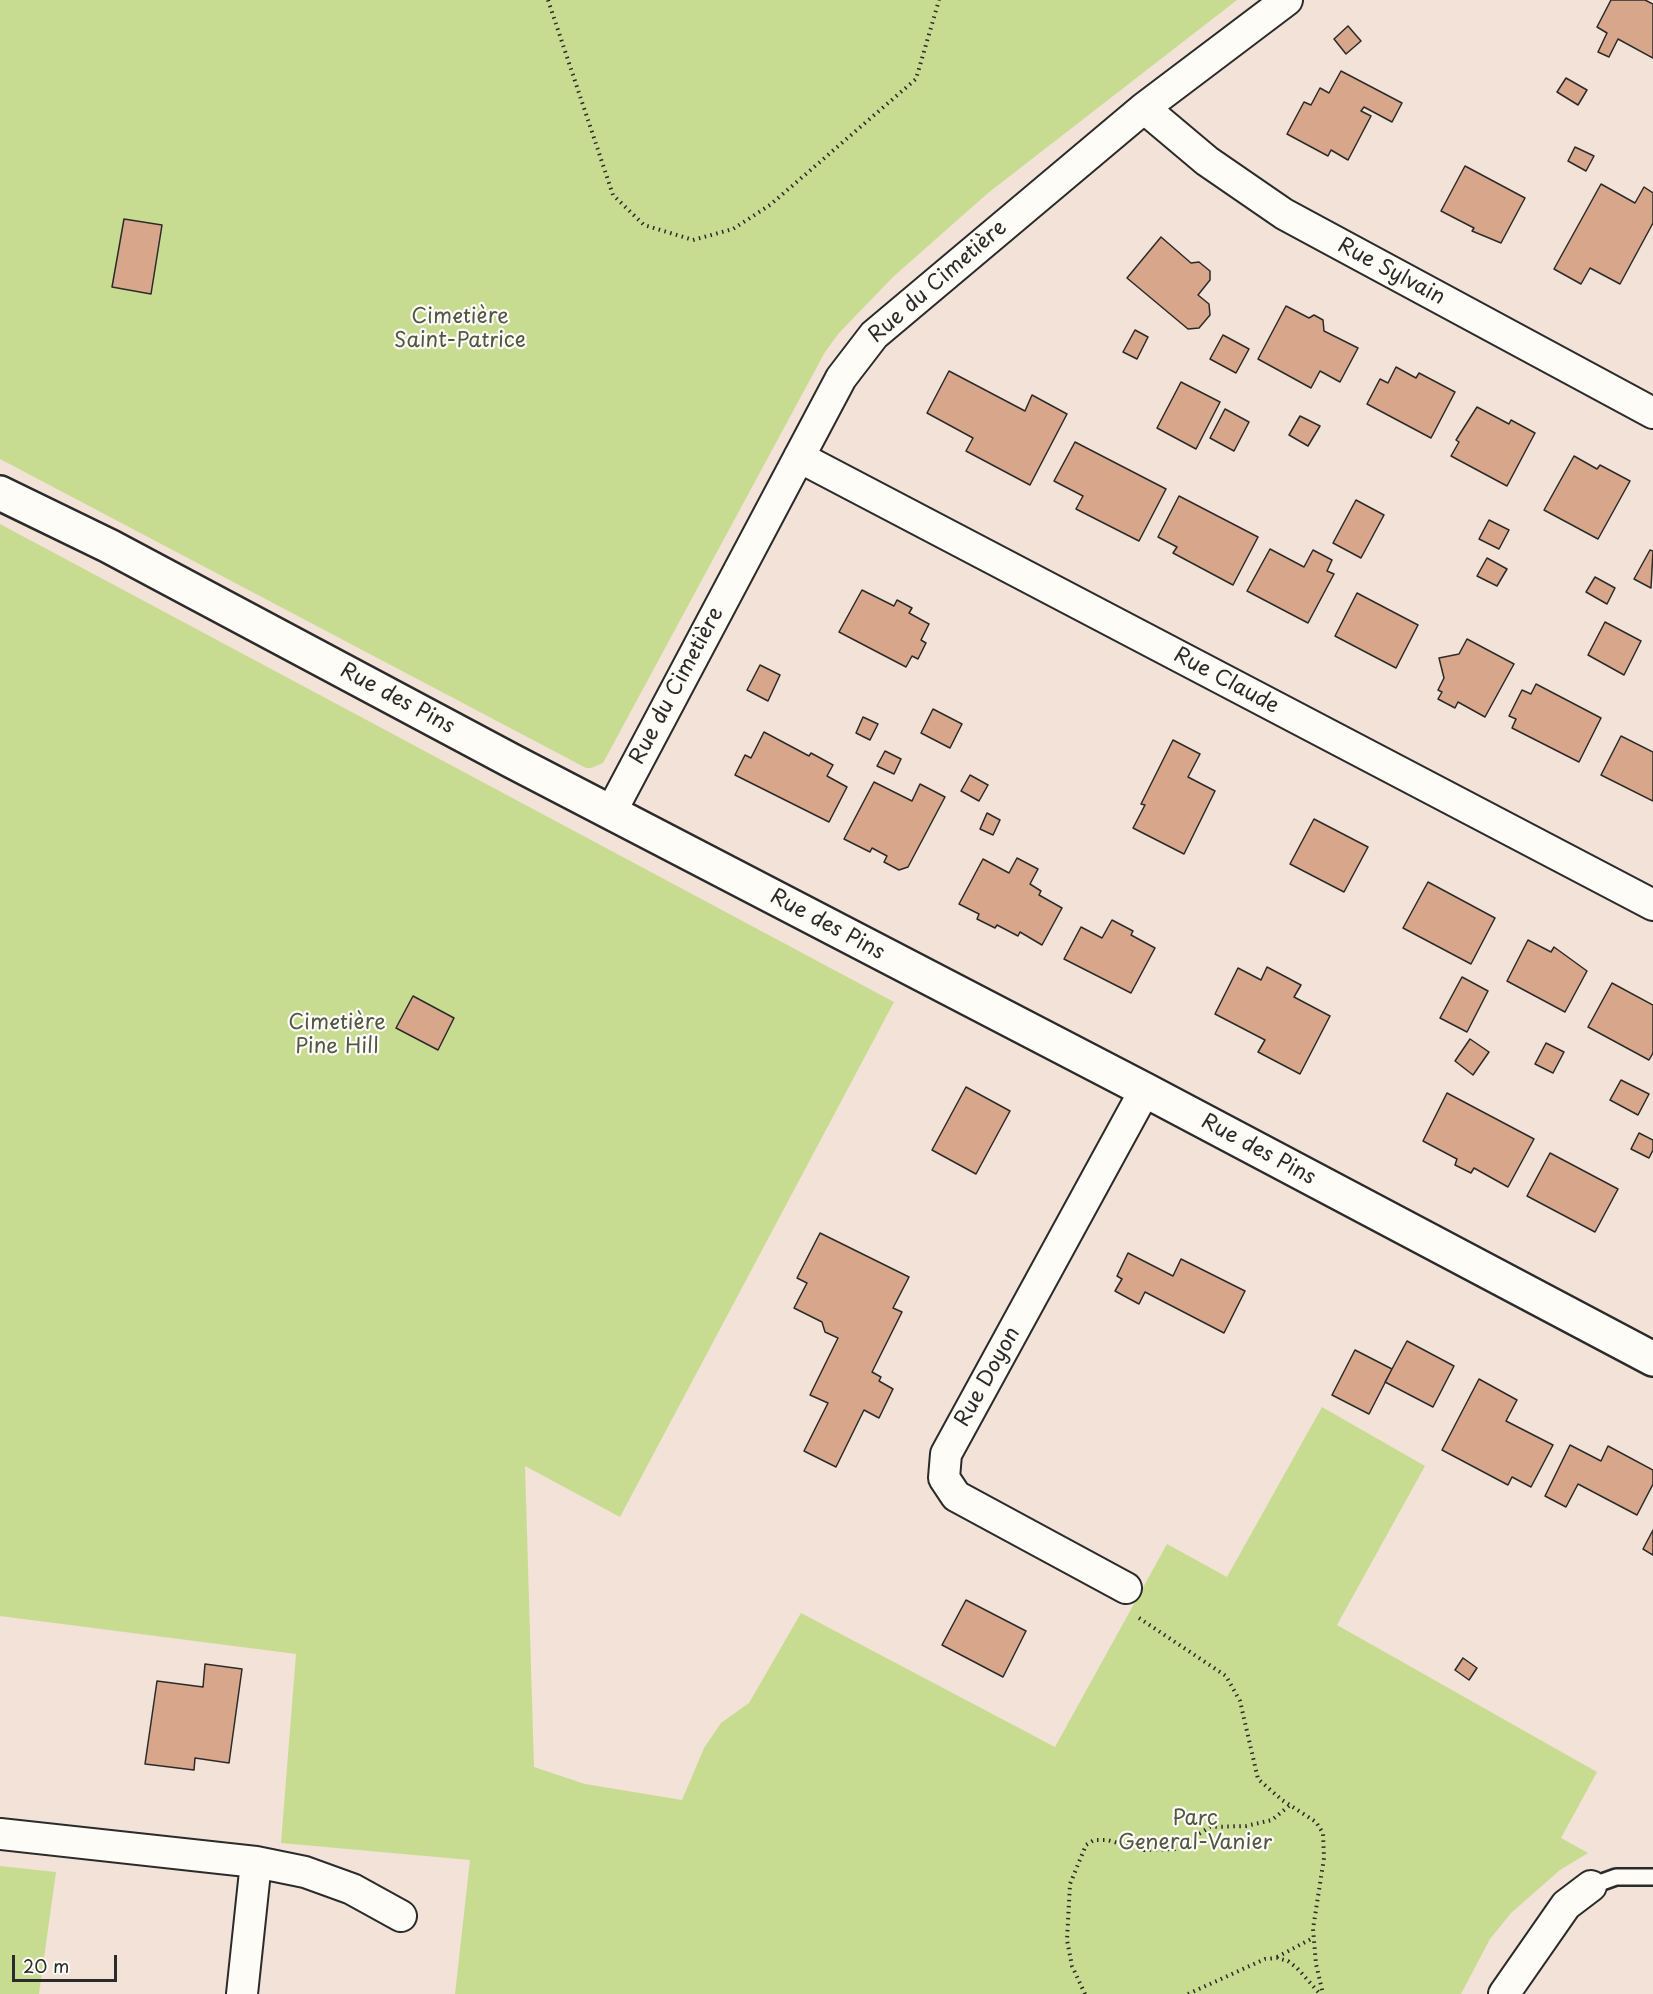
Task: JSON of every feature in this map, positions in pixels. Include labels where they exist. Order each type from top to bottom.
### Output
[{"type":"street","name":"Rue du Cimetière","points":[[611,812],[841,378],[874,335],[1144,108],[1287,0]]},
{"type":"street","name":"Rue Sylvain","points":[[1144,108],[1207,161],[1284,214],[1653,413]]},
{"type":"street","name":"Rue Claude","points":[[799,456],[1653,905]]},
{"type":"street","name":"Rue des Pins","points":[[0,493],[110,546],[1653,1359]]},
{"type":"street","name":"Rue Doyon","points":[[1126,1588],[956,1496],[944,1478],[946,1454],[1145,1090]]},
{"type":"street","points":[[0,1834],[256,1862],[305,1872],[352,1889],[401,1916]]},
{"type":"street","points":[[242,1994],[256,1862]]},
{"type":"street","points":[[1504,1994],[1566,1905],[1591,1886]]},
{"type":"lane","points":[[1591,1886],[1616,1877],[1653,1877]]},
{"type":"path","points":[[548,0],[612,195],[644,225],[693,240],[733,229],[770,205],[916,79],[939,0]]},
{"type":"path","points":[[1126,1588],[1130,1605],[1140,1620],[1218,1669],[1234,1686],[1240,1701],[1258,1779],[1290,1805],[1316,1822],[1323,1833],[1324,1858],[1314,1938],[1321,1994]]},
{"type":"path","points":[[1085,1994],[1072,1966],[1067,1930],[1070,1884],[1086,1845],[1094,1840],[1107,1840],[1144,1850],[1175,1849],[1210,1827],[1246,1826],[1272,1820],[1290,1805]]},
{"type":"path","points":[[1277,1958],[1314,1938]]},
{"type":"path","points":[[1188,1994],[1265,1959],[1277,1958],[1288,1961],[1297,1968],[1321,1994]]},
{"type":"green space","name":"Cimetière Saint-Patrice","points":[[0,0],[1237,0],[988,193],[893,277],[839,333],[825,352],[603,763],[586,768],[0,459]]},
{"type":"green space","points":[[0,524],[894,1002],[620,1517],[525,1466],[534,1767],[585,1784],[682,1800],[704,1748],[721,1723],[749,1703],[801,1613],[1055,1747],[1167,1544],[1227,1577],[1322,1407],[1425,1466],[1337,1625],[1597,1772],[1561,1838],[1588,1853],[1560,1870],[1511,1913],[1490,1939],[1461,1994],[455,1994],[470,1860],[281,1843],[296,1654],[0,1616]]},
{"type":"green space","points":[[0,1866],[56,1872],[39,1994],[0,1994]]},
{"type":"building","points":[[1611,0],[1645,0],[1653,4],[1653,58],[1618,39],[1609,57],[1598,52],[1607,33],[1597,27]]},
{"type":"building","points":[[1348,26],[1361,41],[1346,54],[1334,39]]},
{"type":"building","points":[[1341,71],[1402,103],[1392,122],[1364,107],[1361,111],[1371,116],[1348,160],[1331,150],[1328,156],[1287,134],[1304,102],[1311,105],[1320,88],[1329,93]]},
{"type":"building","points":[[1566,78],[1587,90],[1578,105],[1557,92]]},
{"type":"building","points":[[1575,147],[1594,156],[1586,171],[1568,161]]},
{"type":"building","points":[[1465,166],[1525,198],[1501,243],[1472,231],[1474,228],[1441,211]]},
{"type":"building","points":[[1601,184],[1635,203],[1644,187],[1653,193],[1653,223],[1620,284],[1590,268],[1581,284],[1554,269]]},
{"type":"building","points":[[124,219],[162,225],[151,294],[112,287]]},
{"type":"building","points":[[1161,237],[1191,263],[1199,262],[1210,271],[1210,280],[1198,295],[1209,304],[1210,315],[1199,328],[1188,329],[1127,278]]},
{"type":"building","points":[[1286,306],[1309,318],[1314,315],[1323,320],[1324,331],[1358,348],[1340,382],[1320,371],[1311,388],[1258,359]]},
{"type":"building","points":[[1135,330],[1148,337],[1137,359],[1123,352]]},
{"type":"building","points":[[1223,335],[1249,349],[1236,373],[1210,359]]},
{"type":"building","points":[[1396,367],[1416,378],[1419,373],[1455,392],[1431,438],[1367,404],[1380,379],[1388,383]]},
{"type":"building","points":[[949,371],[1025,411],[1032,395],[1067,414],[1030,485],[966,451],[973,438],[927,413]]},
{"type":"building","points":[[1181,382],[1220,402],[1196,449],[1157,428]]},
{"type":"building","points":[[1477,407],[1509,424],[1511,420],[1535,433],[1507,486],[1451,456],[1459,442],[1456,440]]},
{"type":"building","points":[[1225,409],[1249,422],[1234,451],[1210,438]]},
{"type":"building","points":[[1300,416],[1320,426],[1308,446],[1289,435]]},
{"type":"building","points":[[1075,442],[1166,489],[1139,541],[1076,509],[1083,496],[1054,481]]},
{"type":"building","points":[[1574,456],[1597,469],[1600,465],[1630,481],[1598,539],[1544,510]]},
{"type":"building","points":[[1179,496],[1258,537],[1233,585],[1173,553],[1177,547],[1158,537]]},
{"type":"building","points":[[1356,500],[1384,515],[1361,558],[1333,543]]},
{"type":"building","points":[[1489,520],[1509,530],[1499,549],[1479,539]]},
{"type":"building","points":[[1270,549],[1304,567],[1313,550],[1332,560],[1327,571],[1334,574],[1308,623],[1247,591]]},
{"type":"building","points":[[1650,550],[1653,551],[1651,588],[1634,579]]},
{"type":"building","points":[[1487,558],[1507,569],[1497,586],[1477,576]]},
{"type":"building","points":[[1595,577],[1615,588],[1607,604],[1586,592]]},
{"type":"building","points":[[862,590],[894,606],[897,600],[912,608],[909,613],[929,624],[921,640],[926,643],[918,659],[912,656],[906,667],[839,632]]},
{"type":"building","points":[[1357,593],[1418,625],[1396,668],[1335,636]]},
{"type":"building","points":[[1605,622],[1641,641],[1624,675],[1588,655]]},
{"type":"building","points":[[1467,639],[1514,664],[1485,717],[1458,702],[1455,708],[1438,699],[1442,692],[1438,690],[1444,678],[1439,658],[1459,654]]},
{"type":"building","points":[[760,665],[780,675],[768,701],[747,690]]},
{"type":"building","points":[[1536,684],[1601,718],[1579,762],[1512,728],[1516,719],[1509,716],[1522,690],[1531,694]]},
{"type":"building","points":[[933,709],[962,724],[950,748],[921,733]]},
{"type":"building","points":[[863,717],[878,724],[870,740],[856,733]]},
{"type":"building","points":[[764,732],[809,756],[811,753],[833,765],[827,776],[847,787],[829,822],[735,775],[745,755],[751,758]]},
{"type":"building","points":[[1621,736],[1653,752],[1653,801],[1601,775]]},
{"type":"building","points":[[1173,740],[1200,754],[1188,777],[1215,791],[1184,854],[1133,828],[1145,805],[1141,804]]},
{"type":"building","points":[[885,751],[901,759],[894,774],[877,766]]},
{"type":"building","points":[[970,775],[988,785],[979,801],[961,791]]},
{"type":"building","points":[[874,782],[912,801],[920,784],[945,797],[908,867],[899,870],[884,862],[887,856],[872,848],[870,852],[844,839]]},
{"type":"building","points":[[987,813],[1000,820],[993,835],[980,829]]},
{"type":"building","points":[[1314,819],[1368,847],[1344,892],[1290,864]]},
{"type":"building","points":[[1017,858],[1038,869],[1030,884],[1041,891],[1039,895],[1062,908],[1042,945],[1020,932],[1018,936],[997,925],[995,928],[977,919],[979,914],[959,904],[983,859],[1009,873]]},
{"type":"building","points":[[1428,882],[1495,918],[1471,964],[1403,928]]},
{"type":"building","points":[[1112,920],[1133,931],[1131,935],[1155,948],[1131,993],[1064,959],[1081,927],[1102,938]]},
{"type":"building","points":[[1528,940],[1551,952],[1554,947],[1587,971],[1565,1012],[1507,981]]},
{"type":"building","points":[[1267,967],[1301,985],[1294,997],[1330,1016],[1300,1074],[1258,1052],[1265,1040],[1215,1014],[1238,968],[1261,980]]},
{"type":"building","points":[[1462,977],[1488,991],[1467,1032],[1440,1018]]},
{"type":"building","points":[[1612,983],[1653,1005],[1653,1053],[1649,1060],[1588,1027]]},
{"type":"building","points":[[413,996],[454,1018],[438,1050],[396,1028]]},
{"type":"building","points":[[1470,1039],[1489,1052],[1473,1075],[1455,1061]]},
{"type":"building","points":[[1546,1043],[1564,1052],[1553,1073],[1535,1064]]},
{"type":"building","points":[[1621,1080],[1649,1094],[1638,1115],[1610,1100]]},
{"type":"building","points":[[966,1087],[1010,1111],[976,1174],[932,1150]]},
{"type":"building","points":[[1447,1093],[1534,1139],[1508,1187],[1474,1168],[1471,1173],[1455,1165],[1457,1159],[1423,1141]]},
{"type":"building","points":[[1639,1133],[1653,1140],[1653,1150],[1649,1158],[1631,1149]]},
{"type":"building","points":[[1550,1153],[1618,1189],[1595,1232],[1527,1196]]},
{"type":"building","points":[[820,1233],[909,1277],[893,1308],[902,1312],[872,1372],[881,1377],[879,1381],[893,1389],[879,1418],[864,1410],[836,1467],[804,1451],[828,1403],[810,1395],[838,1338],[825,1332],[822,1322],[794,1308],[807,1283],[797,1278]]},
{"type":"building","points":[[1128,1253],[1173,1276],[1181,1259],[1245,1291],[1224,1333],[1145,1292],[1139,1304],[1115,1291],[1122,1279],[1117,1276]]},
{"type":"building","points":[[1407,1341],[1454,1366],[1433,1407],[1385,1382]]},
{"type":"building","points":[[1355,1350],[1392,1369],[1369,1414],[1332,1395]]},
{"type":"building","points":[[1479,1379],[1517,1400],[1506,1421],[1553,1445],[1531,1487],[1512,1477],[1508,1485],[1442,1450]]},
{"type":"building","points":[[1570,1445],[1601,1461],[1608,1446],[1653,1470],[1653,1484],[1637,1515],[1578,1484],[1566,1507],[1545,1496]]},
{"type":"building","points":[[1653,1530],[1653,1555],[1643,1549]]},
{"type":"building","points":[[966,1600],[1026,1631],[1003,1677],[942,1645]]},
{"type":"building","points":[[1463,1658],[1477,1668],[1469,1680],[1455,1670]]},
{"type":"building","points":[[205,1664],[242,1669],[229,1763],[195,1758],[194,1770],[145,1764],[157,1681],[203,1687]]},
{"type":"park label","name":"Cimetière Pine Hill","points":[[337,1035]]},
{"type":"park label","name":"Parc General-Vanier","points":[[1195,1831]]}]
